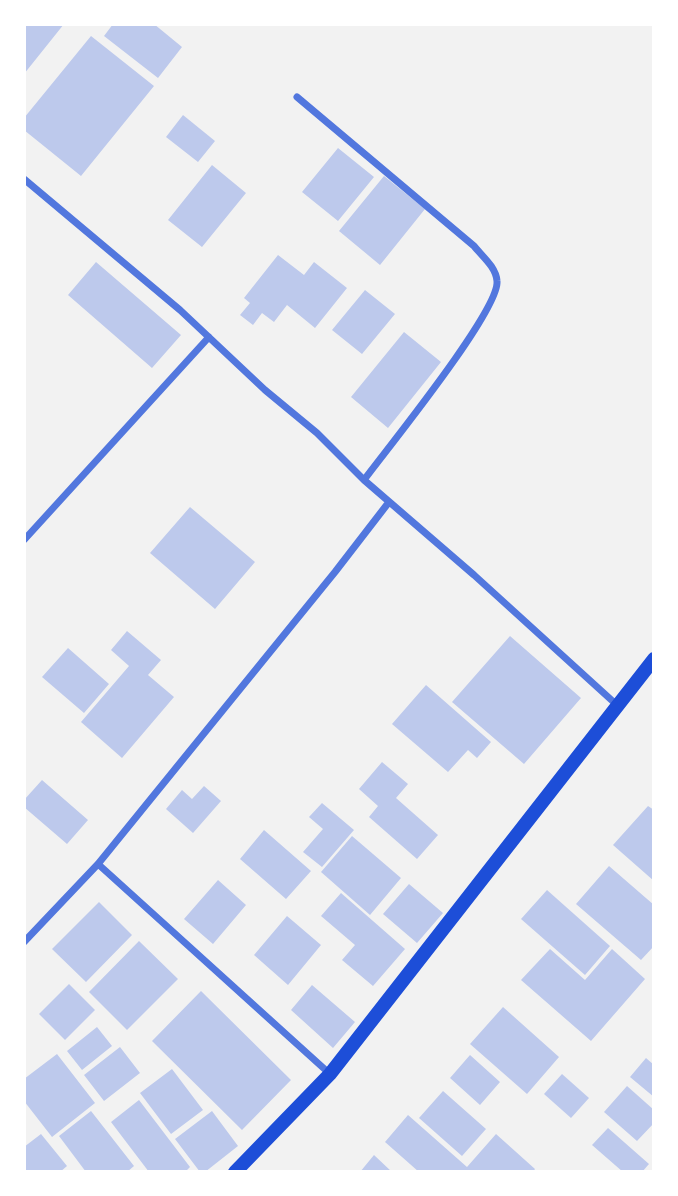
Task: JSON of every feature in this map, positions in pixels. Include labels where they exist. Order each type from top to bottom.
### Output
[{"type":"main road","points":[[235,1171],[330,1074],[653,659]]},
{"type":"street","points":[[297,97],[474,246],[493,269],[498,282],[485,315],[466,344],[364,480]]},
{"type":"street","points":[[24,179],[180,310],[265,390],[317,433],[364,480],[619,706]]},
{"type":"street","points":[[24,540],[209,337]]},
{"type":"street","points":[[24,942],[98,864],[389,502]]},
{"type":"street","points":[[98,864],[330,1074]]},
{"type":"building","points":[[24,24],[64,24],[24,74]]},
{"type":"building","points":[[113,24],[154,24],[182,47],[158,78],[104,36]]},
{"type":"building","points":[[91,36],[154,86],[81,176],[24,130],[24,118]]},
{"type":"building","points":[[183,115],[215,141],[198,162],[166,137]]},
{"type":"building","points":[[338,148],[374,177],[338,221],[302,192]]},
{"type":"building","points":[[212,165],[246,193],[202,247],[168,220]]},
{"type":"building","points":[[384,176],[425,209],[380,265],[339,231]]},
{"type":"building","points":[[278,255],[304,275],[314,262],[347,288],[315,328],[287,305],[274,322],[262,313],[253,325],[240,315],[250,303],[244,298]]},
{"type":"building","points":[[96,262],[181,335],[152,368],[68,295]]},
{"type":"building","points":[[365,290],[395,314],[362,354],[332,330]]},
{"type":"building","points":[[404,332],[441,362],[388,428],[351,397]]},
{"type":"building","points":[[190,507],[255,562],[215,609],[150,553]]},
{"type":"building","points":[[127,631],[161,660],[148,675],[174,697],[122,758],[81,722],[129,666],[111,650]]},
{"type":"building","points":[[510,636],[581,698],[524,764],[452,702]]},
{"type":"building","points":[[68,648],[109,684],[84,713],[42,677]]},
{"type":"building","points":[[426,685],[491,742],[477,758],[468,750],[448,772],[392,724]]},
{"type":"building","points":[[382,762],[408,784],[396,798],[438,835],[417,859],[369,817],[378,806],[359,789]]},
{"type":"building","points":[[42,780],[88,820],[67,844],[24,807],[24,800]]},
{"type":"building","points":[[204,786],[221,801],[193,833],[166,809],[182,790],[192,799]]},
{"type":"building","points":[[322,803],[354,830],[322,867],[303,852],[323,829],[309,817]]},
{"type":"building","points":[[648,806],[654,810],[654,881],[613,845]]},
{"type":"building","points":[[264,830],[311,871],[286,899],[240,859]]},
{"type":"building","points":[[352,836],[401,878],[370,915],[321,872]]},
{"type":"building","points":[[609,866],[654,905],[654,946],[641,960],[576,904]]},
{"type":"building","points":[[218,880],[246,905],[213,944],[184,919]]},
{"type":"building","points":[[409,884],[443,913],[417,943],[383,914]]},
{"type":"building","points":[[547,890],[610,946],[585,975],[521,919]]},
{"type":"building","points":[[341,893],[405,949],[373,986],[342,960],[355,945],[321,916]]},
{"type":"building","points":[[99,902],[132,935],[86,982],[52,949]]},
{"type":"building","points":[[287,916],[321,945],[288,985],[254,955]]},
{"type":"building","points":[[139,941],[178,979],[127,1030],[89,992]]},
{"type":"building","points":[[550,949],[585,980],[612,949],[645,979],[591,1041],[521,980]]},
{"type":"building","points":[[69,984],[95,1010],[65,1040],[39,1014]]},
{"type":"building","points":[[312,985],[355,1022],[333,1048],[291,1010]]},
{"type":"building","points":[[201,991],[291,1080],[242,1130],[152,1041]]},
{"type":"building","points":[[503,1007],[559,1057],[527,1094],[470,1044]]},
{"type":"building","points":[[97,1027],[112,1046],[82,1070],[67,1051]]},
{"type":"building","points":[[120,1047],[140,1073],[104,1101],[84,1075]]},
{"type":"building","points":[[57,1054],[95,1103],[52,1137],[24,1101],[24,1079]]},
{"type":"building","points":[[470,1055],[500,1082],[480,1105],[450,1078]]},
{"type":"building","points":[[646,1058],[654,1065],[654,1097],[630,1077]]},
{"type":"building","points":[[172,1069],[203,1110],[171,1134],[140,1093]]},
{"type":"building","points":[[562,1074],[589,1098],[571,1118],[544,1094]]},
{"type":"building","points":[[627,1086],[654,1110],[654,1123],[637,1141],[604,1112]]},
{"type":"building","points":[[443,1091],[486,1129],[462,1156],[419,1118]]},
{"type":"building","points":[[139,1100],[190,1167],[185,1172],[149,1172],[111,1122]]},
{"type":"building","points":[[91,1111],[134,1166],[127,1172],[86,1172],[59,1136]]},
{"type":"building","points":[[212,1111],[238,1146],[205,1172],[200,1172],[175,1139]]},
{"type":"building","points":[[408,1115],[467,1167],[496,1134],[535,1169],[533,1172],[419,1172],[385,1142]]},
{"type":"building","points":[[608,1128],[649,1164],[642,1172],[623,1172],[592,1145]]},
{"type":"building","points":[[41,1134],[67,1166],[60,1172],[24,1172],[24,1147]]},
{"type":"building","points":[[374,1155],[392,1172],[360,1172]]}]
